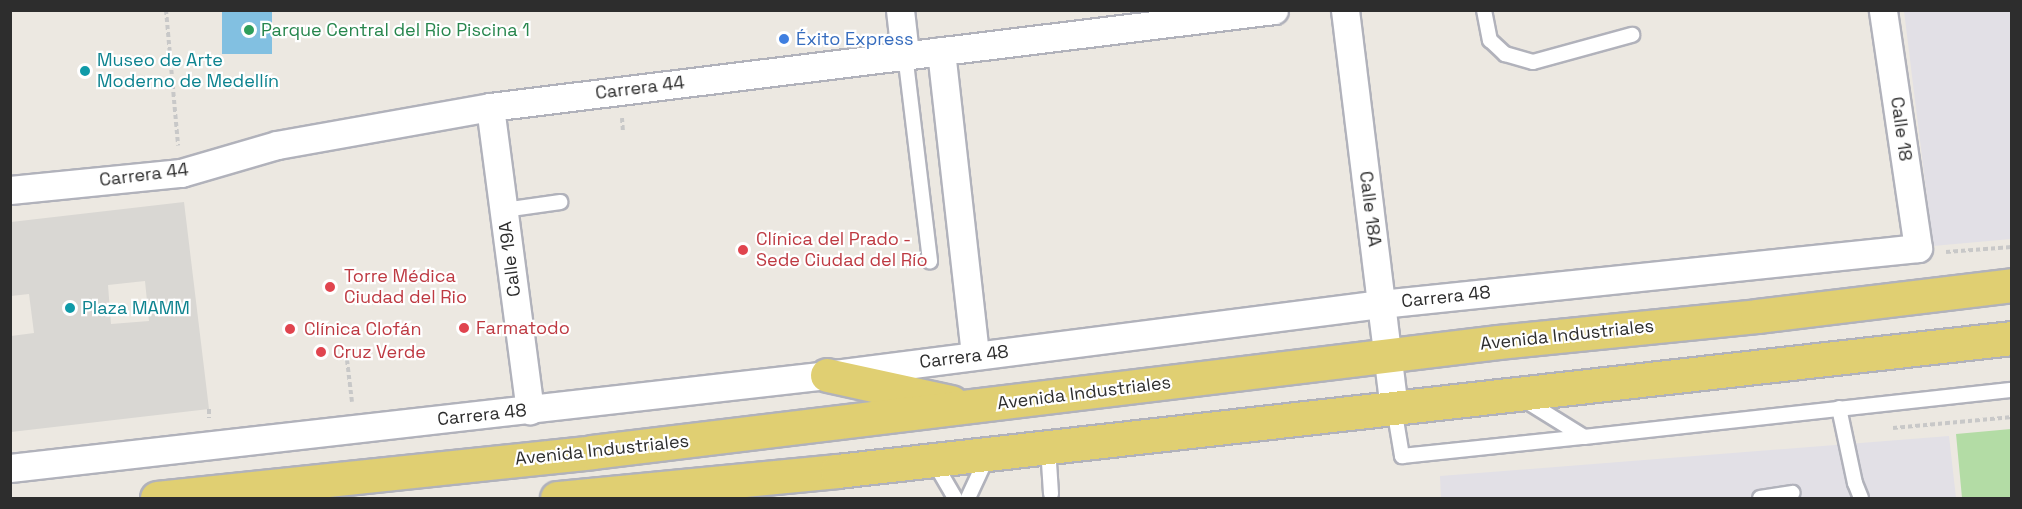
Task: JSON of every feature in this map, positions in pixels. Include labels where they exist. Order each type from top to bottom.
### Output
[{"type":"main road","name":"Avenida Industriales","points":[[157,498],[976,407],[1388,356],[2012,285]]},
{"type":"main road","points":[[558,498],[744,490],[933,460],[2012,338]]},
{"type":"main road","points":[[827,375],[976,407]]},
{"type":"street","points":[[900,10],[905,54]]},
{"type":"street","name":"Carrera 44","points":[[10,190],[181,173],[277,145],[490,107],[1274,10]]},
{"type":"street","name":"Calle 18A","points":[[1346,10],[1394,407]]},
{"type":"street","name":"Calle 18","points":[[1883,10],[1927,250]]},
{"type":"street","points":[[941,51],[974,342]]},
{"type":"street","name":"Calle 19A","points":[[490,107],[530,410]]},
{"type":"street","name":"Carrera 48","points":[[10,468],[827,375],[1381,304],[1927,250]]},
{"type":"lane","points":[[1484,10],[1490,40],[1505,54],[1533,62],[1632,35]]},
{"type":"lane","points":[[905,54],[930,261]]},
{"type":"lane","points":[[504,210],[560,202]]},
{"type":"lane","points":[[1394,407],[1402,456],[2012,390]]},
{"type":"lane","points":[[1513,393],[1584,436]]},
{"type":"lane","points":[[1839,408],[1855,483],[1861,498]]},
{"type":"lane","points":[[1047,447],[1051,494]]},
{"type":"lane","points":[[969,498],[988,454]]},
{"type":"lane","points":[[933,460],[955,498]]},
{"type":"lane","points":[[1760,498],[1793,493]]},
{"type":"path","points":[[166,10],[181,173]]},
{"type":"path","points":[[1927,250],[2012,247]]},
{"type":"shaded area","points":[[1904,11],[2011,11],[2011,239],[1933,246]]},
{"type":"shaded area","name":"Plaza MAMM","points":[[184,202],[209,409],[11,432],[11,336],[34,333],[29,294],[11,296],[11,222]],"holes":[[[145,281],[149,321],[111,324],[108,285]]]},
{"type":"shaded area","points":[[1949,436],[1956,498],[1441,498],[1440,476]]},
{"type":"green space","points":[[2011,429],[2011,498],[1962,498],[1956,434]]},
{"type":"water","name":"Parque Central del Rio Piscina 1","points":[[222,11],[272,11],[272,54],[222,54]]},
{"type":"place","name":"Parque Central del Rio Piscina 1","points":[[249,30]]},
{"type":"place","name":"Éxito Express","points":[[784,39]]},
{"type":"place","name":"Museo de Arte Moderno de Medellín","points":[[85,71]]},
{"type":"place","name":"Clínica del Prado - Sede Ciudad del Río","points":[[743,250]]},
{"type":"place","name":"Torre Médica Ciudad del Rio","points":[[330,287]]},
{"type":"place","name":"Plaza MAMM","points":[[70,308]]},
{"type":"place","name":"Farmatodo","points":[[464,328]]},
{"type":"place","name":"Clínica Clofán","points":[[290,329]]},
{"type":"place","name":"Cruz Verde","points":[[321,352]]}]
